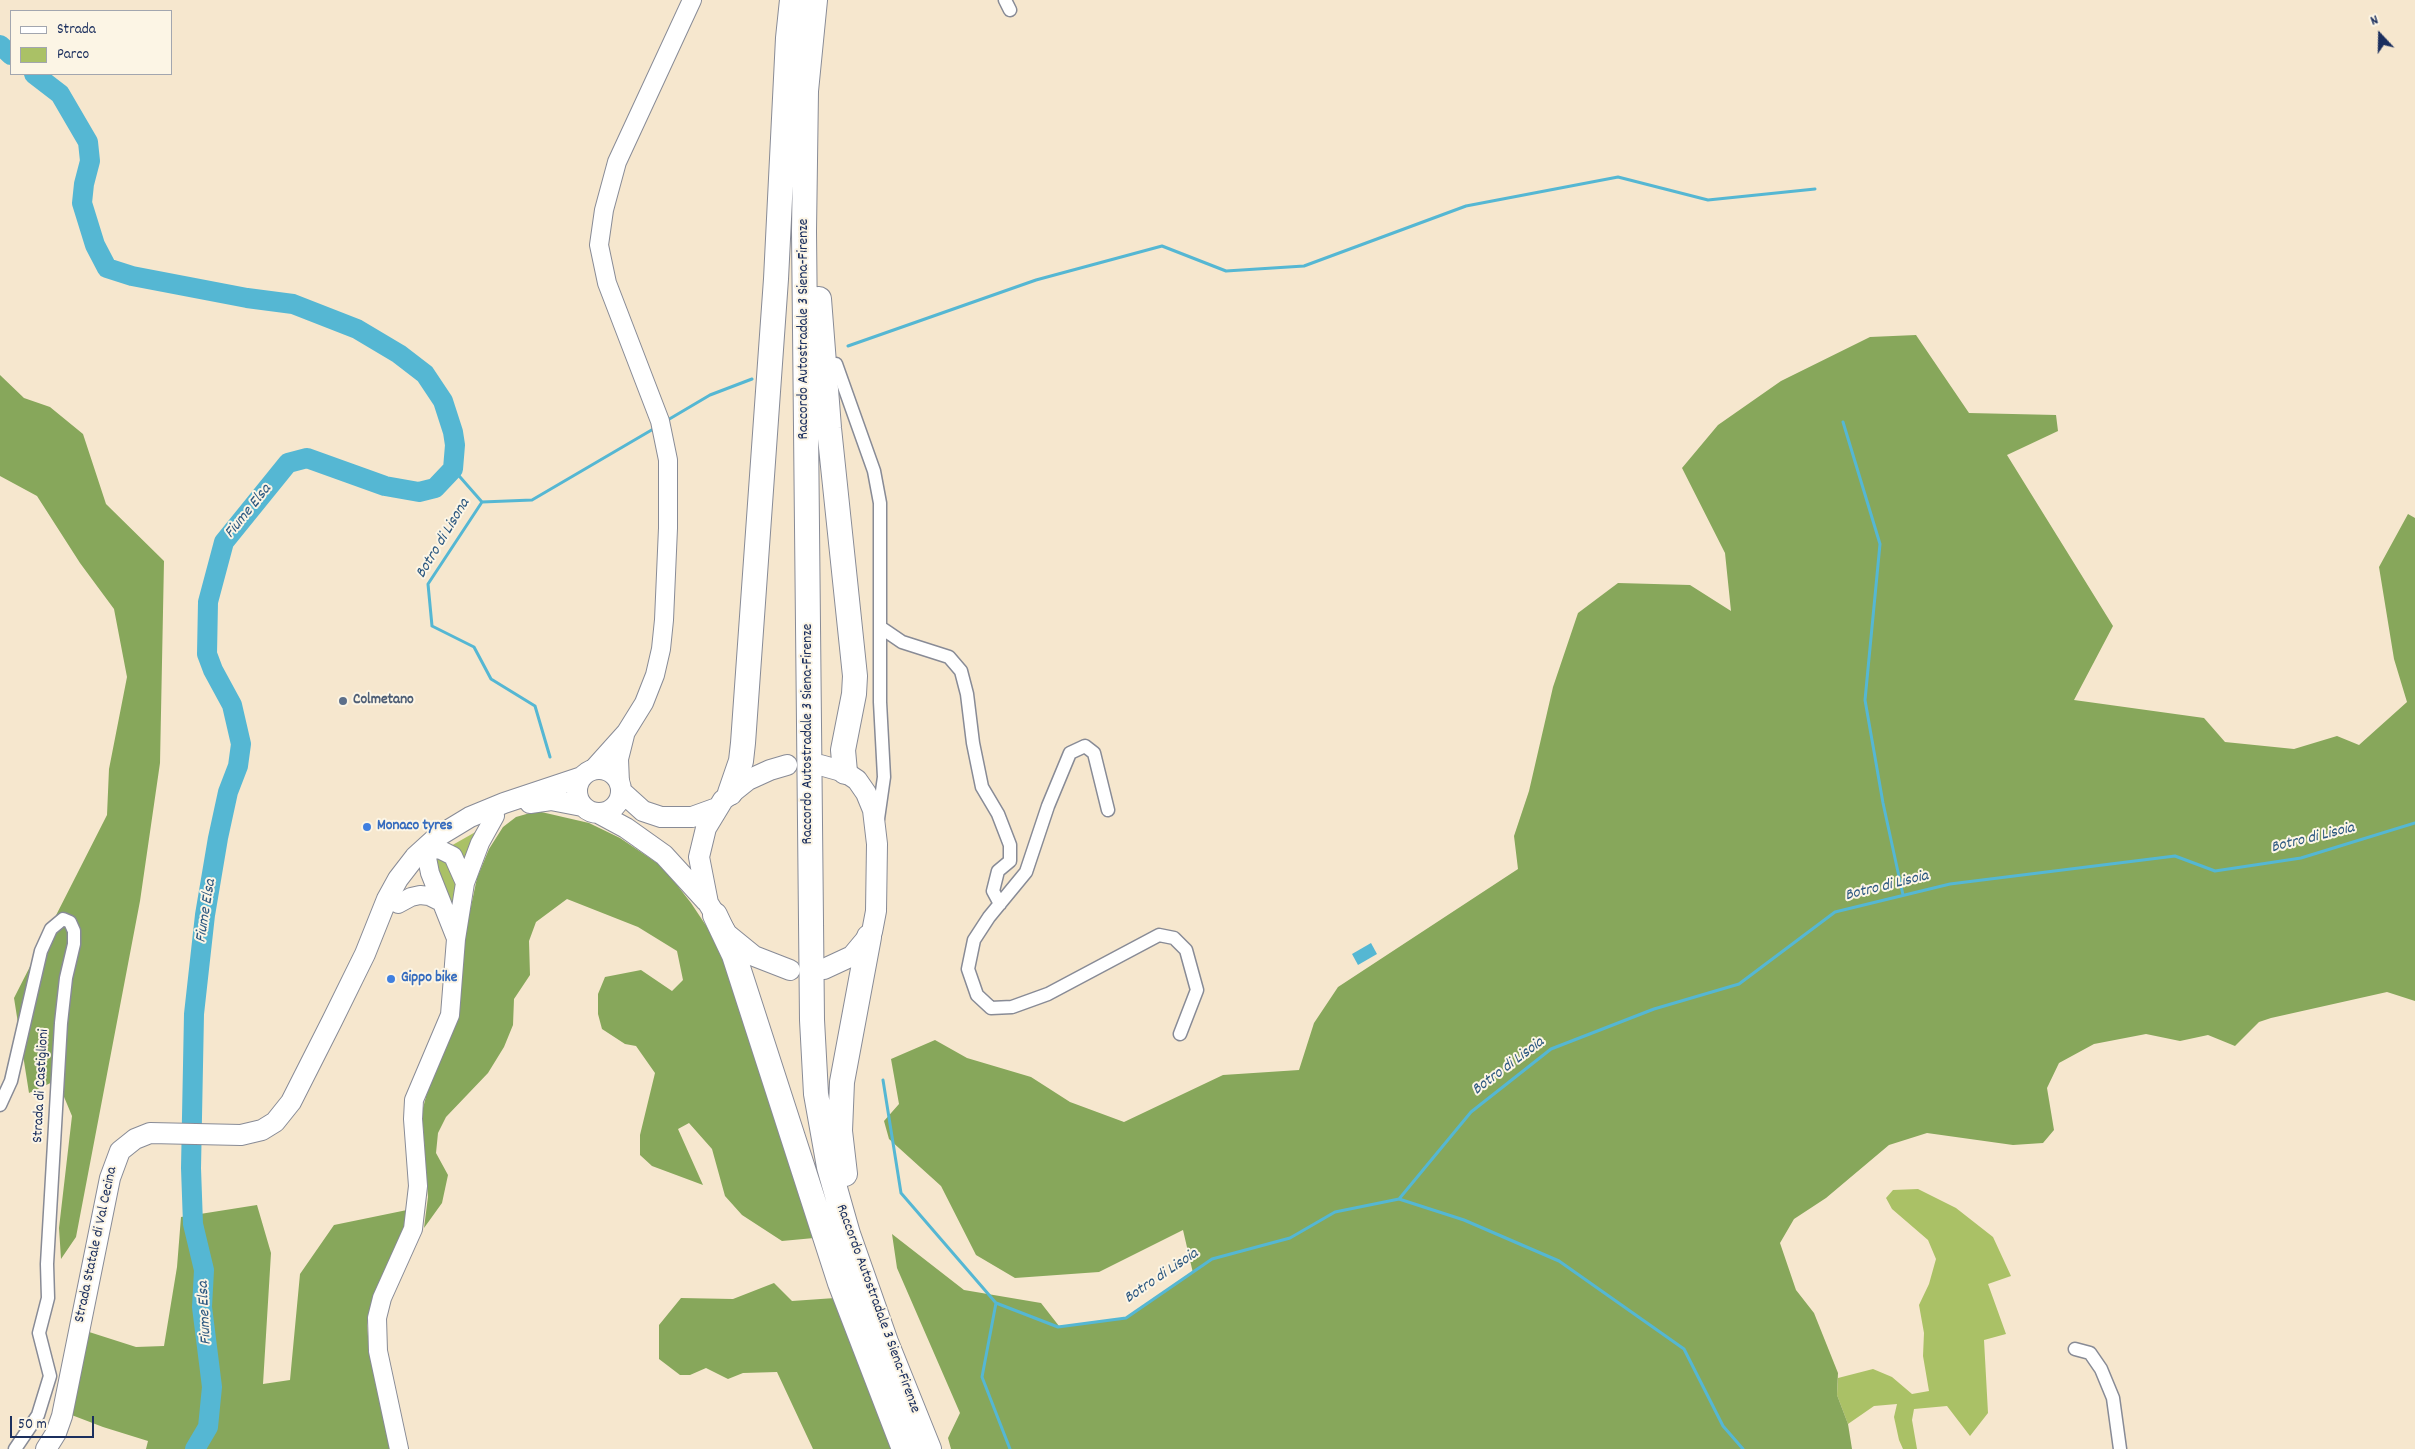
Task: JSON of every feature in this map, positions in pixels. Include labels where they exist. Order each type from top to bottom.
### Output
[{"type":"highway","points":[[724,801],[741,761],[744,743],[776,279],[788,38],[792,0]]},
{"type":"highway","name":"Raccordo Autostradale 3 Siena-Firenze","points":[[802,0],[794,80],[790,181],[799,1030],[802,1076],[810,1140],[829,1217],[852,1289],[914,1449]]},
{"type":"highway","name":"Raccordo Autostradale 3 Siena-Firenze","points":[[815,0],[806,91],[804,230],[812,1020],[816,1094],[829,1167],[848,1234],[883,1333],[929,1449]]},
{"type":"highway","points":[[824,0],[817,51],[814,100],[813,192],[829,428],[854,676],[854,694],[843,750],[851,776]]},
{"type":"highway","points":[[712,909],[734,955],[840,1283],[904,1449]]},
{"type":"highway","points":[[869,937],[842,1082],[840,1126],[843,1165],[850,1204],[862,1249],[940,1449]]},
{"type":"main road","points":[[582,806],[577,791],[586,774],[626,732],[647,697],[661,649],[668,528],[668,460],[660,421],[607,283],[599,245],[604,210],[616,162],[692,0]]},
{"type":"main road","points":[[600,814],[607,812],[617,805],[621,788],[620,752],[626,732]]},
{"type":"main road","name":"Strada Statale di Val Cecina","points":[[46,1449],[56,1433],[62,1416],[114,1164],[127,1144],[139,1136],[153,1132],[241,1135],[267,1128],[288,1106],[395,896],[408,866],[437,837],[457,824],[492,812],[598,769],[611,772],[621,788],[643,811],[661,817],[692,817],[724,801],[756,776],[787,765]]},
{"type":"main road","points":[[820,765],[851,776],[870,802],[876,826],[876,911],[874,926],[869,937],[852,956],[824,970]]},
{"type":"main road","name":"Strada Statale di Val Cecina","points":[[395,896],[432,853],[492,812],[551,800],[582,806],[626,828],[664,855],[712,909]]},
{"type":"main road","points":[[724,801],[704,834],[699,857],[712,909],[727,934],[744,950],[766,962],[790,970]]},
{"type":"main road","points":[[399,1449],[378,1351],[377,1318],[382,1298],[412,1229],[418,1186],[412,1119],[413,1104],[418,1088],[450,1015],[456,939],[464,883],[492,812]]},
{"type":"main road","points":[[456,939],[441,902],[432,853],[455,858],[464,883]]},
{"type":"main road","points":[[395,896],[429,896],[441,902]]},
{"type":"street","points":[[836,364],[878,484],[881,523],[880,627],[883,794],[876,826]]},
{"type":"street","points":[[880,627],[902,642],[949,657],[961,671],[967,694],[973,743],[982,786],[998,814],[1010,845],[1010,861],[998,871],[993,891],[1000,904]]},
{"type":"street","points":[[1108,810],[1094,753],[1085,746],[1070,753],[1048,806],[1026,872],[974,940],[968,969],[977,995],[991,1008],[1012,1007],[1048,994],[1159,935],[1174,938],[1186,950],[1197,990],[1180,1034]]},
{"type":"street","points":[[851,776],[876,776],[882,765]]},
{"type":"street","name":"Strada di Castiglioni","points":[[0,1105],[11,1081],[41,951],[51,929],[63,919],[70,922],[74,931],[74,944],[66,978],[61,1023],[47,1264],[48,1298],[40,1326],[40,1340],[50,1369],[49,1384],[38,1415],[15,1449]]},
{"type":"street","points":[[2075,1349],[2090,1354],[2101,1369],[2113,1398],[2120,1449]]},
{"type":"green space","points":[[1916,335],[1969,413],[2056,415],[2058,431],[2007,455],[2113,626],[2074,700],[2204,718],[2225,742],[2294,749],[2337,736],[2359,745],[2407,702],[2394,659],[2379,567],[2408,514],[2415,518],[2415,1001],[2387,992],[2271,1018],[2259,1022],[2235,1046],[2208,1035],[2180,1041],[2146,1034],[2094,1044],[2059,1063],[2047,1088],[2054,1130],[2043,1143],[2013,1145],[1927,1133],[1889,1145],[1826,1198],[1794,1219],[1780,1243],[1796,1290],[1814,1313],[1838,1373],[1837,1395],[1848,1424],[1852,1449],[951,1449],[948,1438],[960,1413],[897,1268],[892,1234],[964,1290],[1041,1303],[1059,1326],[1126,1318],[1193,1273],[1183,1230],[1099,1272],[1015,1278],[976,1255],[941,1186],[889,1139],[884,1121],[899,1104],[891,1059],[935,1040],[967,1058],[1031,1077],[1070,1102],[1124,1122],[1223,1075],[1299,1070],[1314,1023],[1338,987],[1518,869],[1514,836],[1529,791],[1553,687],[1578,613],[1618,583],[1690,585],[1731,611],[1725,553],[1682,468],[1718,425],[1781,381],[1870,337]]},
{"type":"green space","points":[[0,375],[24,398],[50,407],[83,434],[106,504],[164,561],[160,763],[140,901],[76,1237],[61,1259],[59,1228],[72,1116],[57,1080],[29,1093],[14,998],[107,815],[109,769],[127,677],[114,609],[80,563],[37,496],[0,476]]},
{"type":"green space","points":[[537,811],[589,823],[620,838],[663,867],[691,903],[719,945],[814,1238],[782,1241],[742,1215],[725,1196],[712,1149],[689,1123],[678,1129],[703,1185],[652,1166],[640,1155],[640,1135],[655,1073],[636,1046],[625,1044],[602,1029],[598,1014],[598,994],[605,977],[641,970],[672,991],[683,980],[677,951],[638,927],[567,899],[536,922],[529,941],[530,975],[514,999],[513,1025],[504,1047],[488,1073],[446,1117],[438,1133],[436,1153],[448,1175],[442,1203],[424,1228],[428,1197],[422,1112],[431,1077],[459,1015],[464,939],[477,878],[489,849],[503,827],[516,817]]},
{"type":"green space","points":[[479,830],[466,862],[449,847]]},
{"type":"green space","points":[[438,857],[446,858],[458,878],[454,913],[441,892],[435,861]]},
{"type":"green space","points":[[1918,1189],[1956,1208],[1993,1237],[2011,1276],[1988,1284],[2006,1334],[1984,1340],[1988,1413],[1970,1436],[1947,1406],[1914,1409],[1912,1420],[1917,1449],[1903,1449],[1894,1417],[1897,1404],[1874,1406],[1848,1424],[1837,1395],[1838,1378],[1873,1369],[1892,1377],[1912,1394],[1929,1391],[1923,1356],[1924,1333],[1919,1305],[1929,1284],[1936,1259],[1928,1240],[1892,1209],[1886,1198],[1893,1190]]},
{"type":"green space","points":[[257,1205],[271,1253],[263,1384],[290,1380],[300,1274],[334,1225],[407,1210],[404,1228],[371,1305],[367,1325],[369,1347],[392,1449],[146,1449],[148,1441],[69,1414],[86,1331],[136,1347],[164,1346],[177,1267],[181,1217]]},
{"type":"green space","points":[[774,1283],[792,1301],[835,1298],[895,1449],[813,1449],[777,1372],[743,1373],[728,1379],[706,1368],[690,1375],[680,1375],[659,1359],[659,1325],[681,1298],[733,1299]]},
{"type":"water","points":[[1371,943],[1377,954],[1358,965],[1352,954]]},
{"type":"waterway","name":"Fiume Elsa","points":[[0,45],[10,54]]},
{"type":"waterway","name":"Fiume Elsa","points":[[35,75],[60,94],[88,142],[90,161],[84,184],[82,203],[95,245],[107,268],[132,276],[247,298],[293,304],[357,329],[399,354],[425,374],[443,401],[455,445],[453,469],[435,488],[419,492],[385,486],[307,458],[288,463],[224,542],[208,602],[207,654],[213,670],[232,705],[241,744],[238,766],[228,792],[218,838],[205,915],[194,1014],[191,1168],[193,1224],[204,1270],[202,1307],[212,1387],[208,1427],[195,1449]]},
{"type":"waterway","points":[[848,346],[1036,280],[1162,246],[1226,271],[1304,266],[1466,206],[1618,177],[1708,200],[1815,189]]},
{"type":"waterway","points":[[666,421],[710,395],[752,379]]},
{"type":"waterway","points":[[1843,422],[1880,544],[1865,700],[1883,803],[1903,895]]},
{"type":"waterway","points":[[482,502],[532,500],[655,428]]},
{"type":"waterway","name":"Botro di Lisona","points":[[453,469],[482,502],[428,584],[432,626],[474,647],[491,679],[535,706],[550,757]]},
{"type":"waterway","name":"Botro di Lisoia","points":[[883,1080],[901,1193],[996,1303],[1058,1327],[1126,1318],[1212,1259],[1290,1238],[1335,1212],[1399,1199],[1471,1112],[1551,1049],[1654,1009],[1739,984],[1835,912],[1950,884],[2175,856],[2215,871],[2301,858],[2415,823]]},
{"type":"waterway","points":[[1399,1199],[1464,1220],[1559,1261],[1684,1349],[1723,1426],[1743,1449]]},
{"type":"waterway","points":[[996,1303],[982,1377],[1010,1449]]},
{"type":"place","name":"Colmetano","points":[[343,701]]},
{"type":"place","name":"Monaco tyres","points":[[367,827]]},
{"type":"place","name":"Gippo bike","points":[[391,979]]}]
